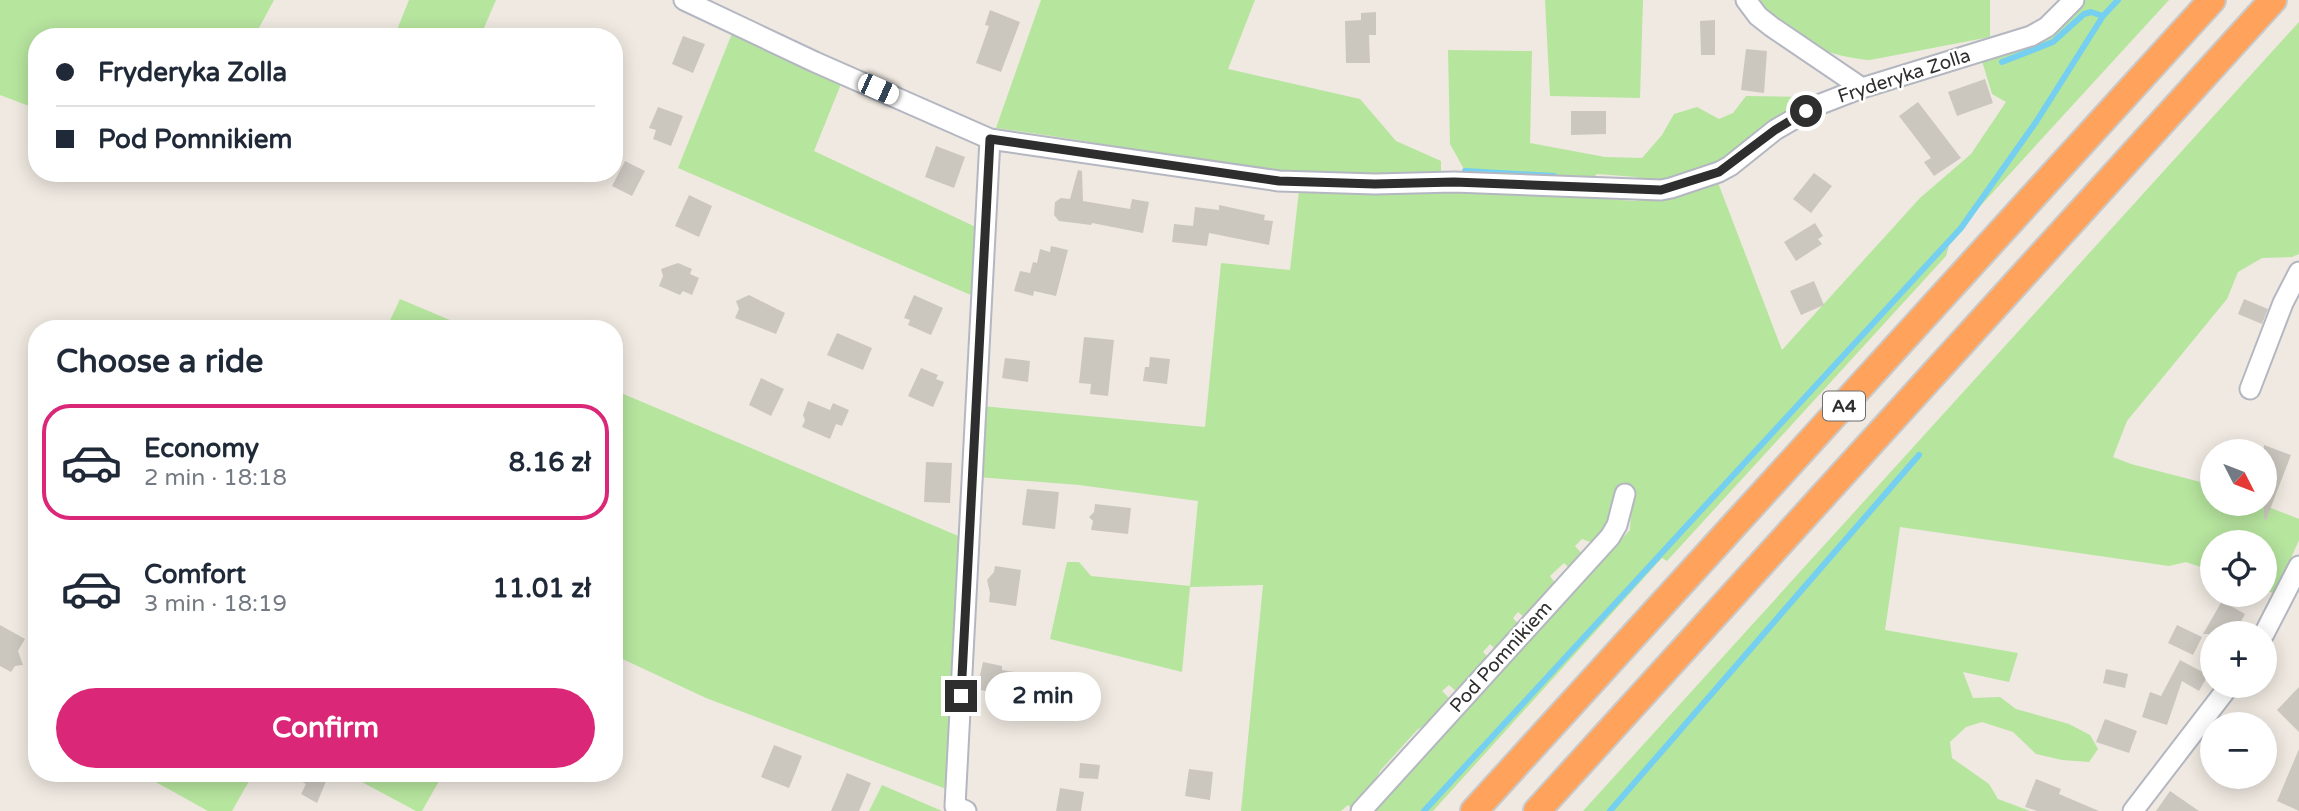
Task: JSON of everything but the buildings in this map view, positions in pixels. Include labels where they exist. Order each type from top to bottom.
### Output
[{"type":"highway","name":"A4","points":[[1474,811],[2212,0]]},
{"type":"highway","name":"A4","points":[[1536,811],[2273,0]]},
{"type":"street","name":"Fryderyka Zolla","points":[[684,0],[815,62],[990,139],[1279,181],[1375,184],[1454,182],[1661,190],[1719,172],[1795,118],[1818,105],[1862,88],[2031,36],[2047,27],[2074,0]]},
{"type":"street","points":[[1746,0],[1758,16],[1772,27],[1862,88]]},
{"type":"street","points":[[966,811],[955,806],[990,139]]},
{"type":"street","points":[[2249,389],[2283,303],[2299,272]]},
{"type":"street","name":"Pod Pomnikiem","points":[[1362,811],[1610,537],[1617,525],[1625,494]]},
{"type":"street","points":[[2271,621],[2299,566]]},
{"type":"street","points":[[2133,811],[2220,698]]},
{"type":"green space","points":[[0,0],[274,0],[259,28],[28,28],[28,106],[0,95]]},
{"type":"green space","points":[[409,0],[496,0],[484,28],[398,28]]},
{"type":"green space","points":[[1041,0],[1255,0],[1228,69],[1360,99],[1396,141],[1441,161],[1441,175],[1469,188],[1633,201],[1670,197],[1717,180],[1782,350],[1920,198],[1971,154],[2006,102],[1992,94],[1982,61],[2050,37],[2086,0],[2169,0],[1951,238],[1946,256],[1667,561],[1662,558],[1433,811],[1370,811],[1563,599],[1630,530],[1631,510],[1616,513],[1596,544],[1582,539],[1575,546],[1584,556],[1572,571],[1564,563],[1550,576],[1559,588],[1528,620],[1518,612],[1513,618],[1521,627],[1498,652],[1490,644],[1483,652],[1491,660],[1459,694],[1449,685],[1442,691],[1453,702],[1417,730],[1380,771],[1368,795],[1355,811],[1348,805],[1341,811],[1241,811],[1263,585],[1190,587],[1182,672],[1050,639],[1067,562],[1079,562],[1091,576],[1190,586],[1198,501],[1079,485],[978,477],[982,406],[1205,427],[1221,263],[1290,270],[1301,173],[996,128]]},
{"type":"green space","points":[[1545,0],[1643,0],[1640,98],[1550,96]]},
{"type":"green space","points":[[1756,0],[1990,0],[1990,37],[1870,60],[1856,58],[1831,53],[1807,43],[1785,29]]},
{"type":"green space","points":[[2299,22],[2299,254],[2292,257],[2262,258],[2238,272],[2227,299],[2127,421],[2113,457],[2200,482],[2200,516],[2277,516],[2277,510],[2299,519],[2299,540],[2277,590],[2277,530],[2200,530],[2200,567],[2186,562],[2169,566],[1900,527],[1885,630],[2018,653],[2009,682],[1963,672],[1973,698],[2000,697],[2016,709],[2069,724],[2090,735],[2098,749],[2089,762],[2036,754],[2013,732],[1982,722],[1966,727],[1950,742],[1952,758],[1989,784],[1998,799],[2030,811],[1583,811]]},
{"type":"green space","points":[[733,31],[841,84],[814,151],[980,229],[973,296],[678,168]]},
{"type":"green space","points":[[1448,50],[1532,51],[1530,143],[1605,157],[1642,158],[1662,135],[1674,114],[1697,107],[1719,119],[1733,113],[1746,96],[1809,97],[1725,159],[1662,184],[1643,183],[1636,177],[1597,174],[1592,179],[1465,171],[1450,144]]},
{"type":"green space","points":[[400,299],[450,320],[390,320]]},
{"type":"green space","points":[[623,394],[963,538],[949,790],[706,698],[623,659]]},
{"type":"green space","points":[[156,782],[248,782],[232,811],[208,811]]},
{"type":"green space","points":[[362,782],[438,782],[422,811],[416,811]]},
{"type":"green space","points":[[882,785],[942,811],[869,811]]},
{"type":"waterway","points":[[1424,811],[1961,228],[2036,122],[2103,16],[2118,0]]},
{"type":"waterway","points":[[2002,62],[2053,42],[2084,14],[2091,12],[2103,16]]},
{"type":"waterway","points":[[1789,112],[1809,97]]},
{"type":"waterway","points":[[1465,171],[1554,176]]},
{"type":"waterway","points":[[1610,811],[1919,455]]},
{"type":"route","points":[[961,696],[990,139],[1279,181],[1375,184],[1454,182],[1661,190],[1719,172],[1775,130],[1806,111]]}]
